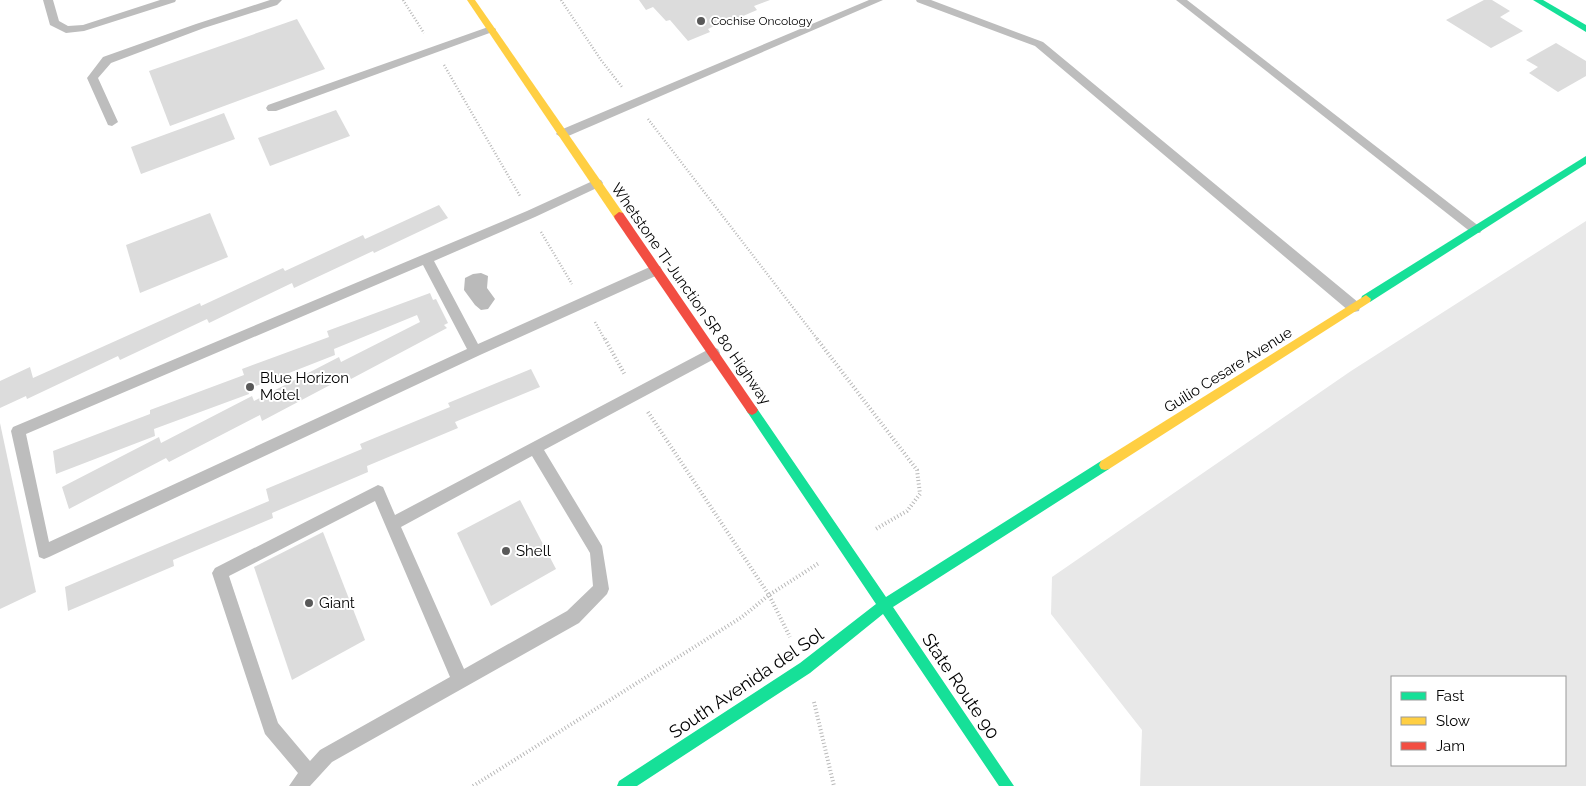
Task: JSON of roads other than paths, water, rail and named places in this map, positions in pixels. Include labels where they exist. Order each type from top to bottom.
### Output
[{"type":"main road","name":"Whetstone TI-Junction SR 80 Highway","points":[[472,0],[885,605]]},
{"type":"main road","points":[[1537,0],[1586,29]]},
{"type":"main road","name":"Guilio Cesare Avenue","points":[[885,605],[1586,159]]},
{"type":"main road","name":"South Avenida del Sol","points":[[624,786],[806,668],[885,605]]},
{"type":"main road","name":"State Route 90","points":[[885,605],[1007,786]]},
{"type":"lane","points":[[48,0],[54,24],[66,30],[84,28],[171,0]]},
{"type":"lane","points":[[112,122],[92,78],[107,60],[277,0]]},
{"type":"lane","points":[[921,0],[1039,44],[1354,307]]},
{"type":"lane","points":[[1181,0],[1476,230]]},
{"type":"lane","points":[[562,134],[873,1]]},
{"type":"lane","points":[[272,108],[491,29]]},
{"type":"lane","points":[[596,183],[426,258],[18,432],[44,552],[475,350],[656,270]]},
{"type":"lane","points":[[426,258],[475,350]]},
{"type":"lane","points":[[392,524],[713,353]]},
{"type":"lane","points":[[298,786],[326,756],[573,617],[601,589],[597,551],[535,448]]},
{"type":"lane","points":[[310,774],[271,728],[220,573],[378,492],[460,680]]},
{"type":"place","name":"Cochise Oncology","points":[[701,21]]},
{"type":"place","name":"Blue Horizon Motel","points":[[250,387]]},
{"type":"place","name":"Shell","points":[[506,551]]},
{"type":"place","name":"Giant","points":[[309,603]]}]
